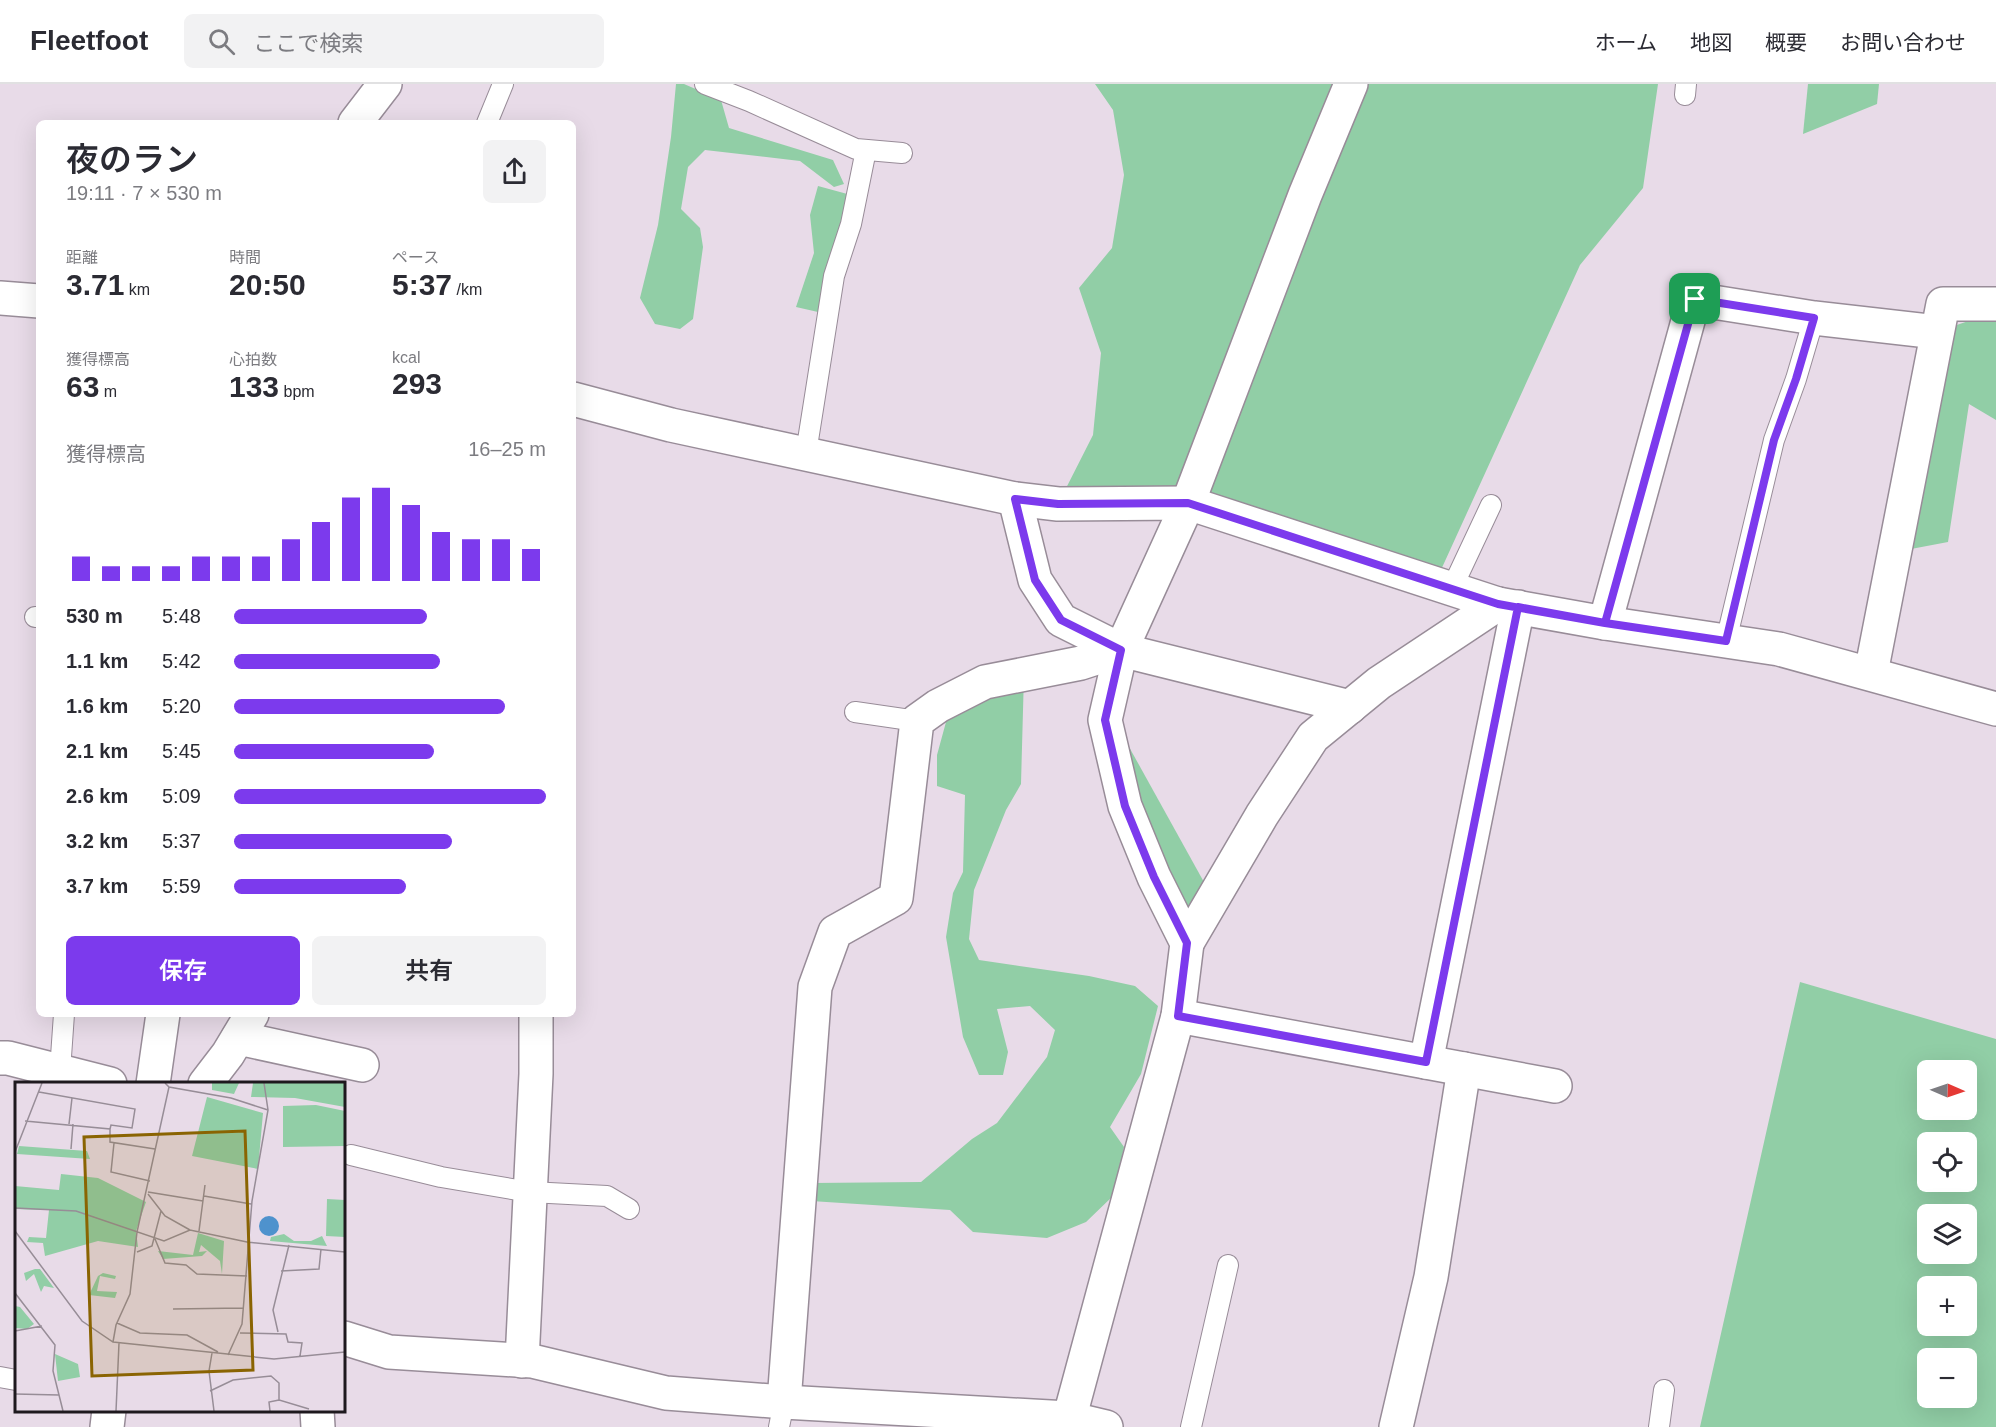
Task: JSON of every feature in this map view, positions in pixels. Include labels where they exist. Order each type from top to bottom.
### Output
[{"type":"street","points":[[357,120],[385,84]]},
{"type":"street","points":[[1187,943],[1154,877],[1125,806],[1105,720],[1121,650],[1188,503],[1305,195],[1351,84]]},
{"type":"street","points":[[0,298],[36,301]]},
{"type":"street","points":[[1605,623],[1695,299],[1814,318],[1937,332]]},
{"type":"street","points":[[1872,673],[1943,304],[1996,304]]},
{"type":"street","points":[[576,400],[672,424],[1015,499],[1058,504],[1188,503],[1508,605],[1605,623],[1779,648],[1996,708]]},
{"type":"street","points":[[1015,499],[1035,580],[1061,620],[1121,650],[1350,707]]},
{"type":"street","points":[[1068,1422],[1178,1016],[1187,943],[1262,815],[1313,737],[1379,682],[1508,605]]},
{"type":"street","points":[[1426,1062],[1508,605]]},
{"type":"street","points":[[781,1414],[815,987],[835,932],[896,898],[916,721],[938,706],[985,682],[1081,663],[1121,650]]},
{"type":"street","points":[[1178,1016],[1555,1086]]},
{"type":"street","points":[[153,1082],[163,1017]]},
{"type":"street","points":[[522,1360],[536,1074],[536,1017]]},
{"type":"street","points":[[206,1082],[245,1026],[362,1065]]},
{"type":"street","points":[[0,1058],[106,1082]]},
{"type":"street","points":[[1396,1427],[1431,1277],[1464,1069]]},
{"type":"street","points":[[345,1338],[388,1352],[522,1360],[666,1393],[781,1414],[1068,1422],[1106,1427]]},
{"type":"street","points":[[107,1427],[109,1412]]},
{"type":"street","points":[[316,1412],[318,1427]]},
{"type":"lane","points":[[488,120],[503,84]]},
{"type":"lane","points":[[705,84],[749,100],[856,149],[902,153]]},
{"type":"lane","points":[[806,453],[834,276],[851,224],[866,150]]},
{"type":"lane","points":[[1726,641],[1774,440],[1796,379],[1814,318]]},
{"type":"lane","points":[[1452,588],[1491,505]]},
{"type":"lane","points":[[855,712],[916,721]]},
{"type":"lane","points":[[60,1071],[63,1017]]},
{"type":"lane","points":[[351,1155],[441,1177],[530,1192],[607,1196],[629,1209]]},
{"type":"lane","points":[[1191,1427],[1228,1265]]},
{"type":"lane","points":[[0,1377],[15,1380]]},
{"type":"lane","points":[[1659,1427],[1664,1390]]},
{"type":"green space","points":[[676,84],[684,84],[721,100],[729,128],[833,160],[844,184],[834,187],[800,161],[705,150],[688,167],[681,209],[700,228],[703,247],[693,319],[680,329],[655,324],[640,298],[658,225]]},
{"type":"green space","points":[[1095,84],[1658,84],[1643,188],[1580,265],[1435,583],[1192,494],[1058,504],[1093,435],[1101,353],[1079,288],[1112,248],[1124,175],[1113,110]]},
{"type":"green space","points":[[1808,84],[1879,84],[1877,104],[1803,134]]},
{"type":"green space","points":[[818,186],[851,195],[818,312],[796,307],[814,253],[810,215]]},
{"type":"green space","points":[[1989,314],[1996,315],[1996,420],[1969,404],[1948,542],[1911,549],[1945,329]]},
{"type":"green space","points":[[1024,674],[1021,784],[1006,810],[974,890],[969,939],[979,960],[1089,976],[1135,986],[1158,1006],[1141,1074],[1110,1127],[1124,1147],[1114,1195],[1086,1222],[1047,1238],[973,1232],[950,1210],[811,1201],[812,1183],[921,1182],[972,1139],[997,1123],[1047,1057],[1055,1030],[1030,1006],[997,1009],[1008,1052],[1003,1075],[979,1075],[963,1037],[946,937],[953,893],[963,872],[965,795],[937,786],[937,755],[949,711]]},
{"type":"green space","points":[[1113,718],[1210,893],[1188,931],[1130,806]]},
{"type":"green space","points":[[1800,982],[1996,1039],[1996,1427],[1700,1427]]},
{"type":"route","points":[[1695,299],[1605,623],[1518,607],[1498,604],[1188,503],[1058,504],[1015,499],[1035,580],[1061,620],[1121,650],[1105,720],[1125,806],[1154,877],[1187,943],[1178,1016],[1426,1062],[1518,607],[1605,623],[1726,641],[1774,440],[1796,379],[1814,318],[1695,299]]}]
